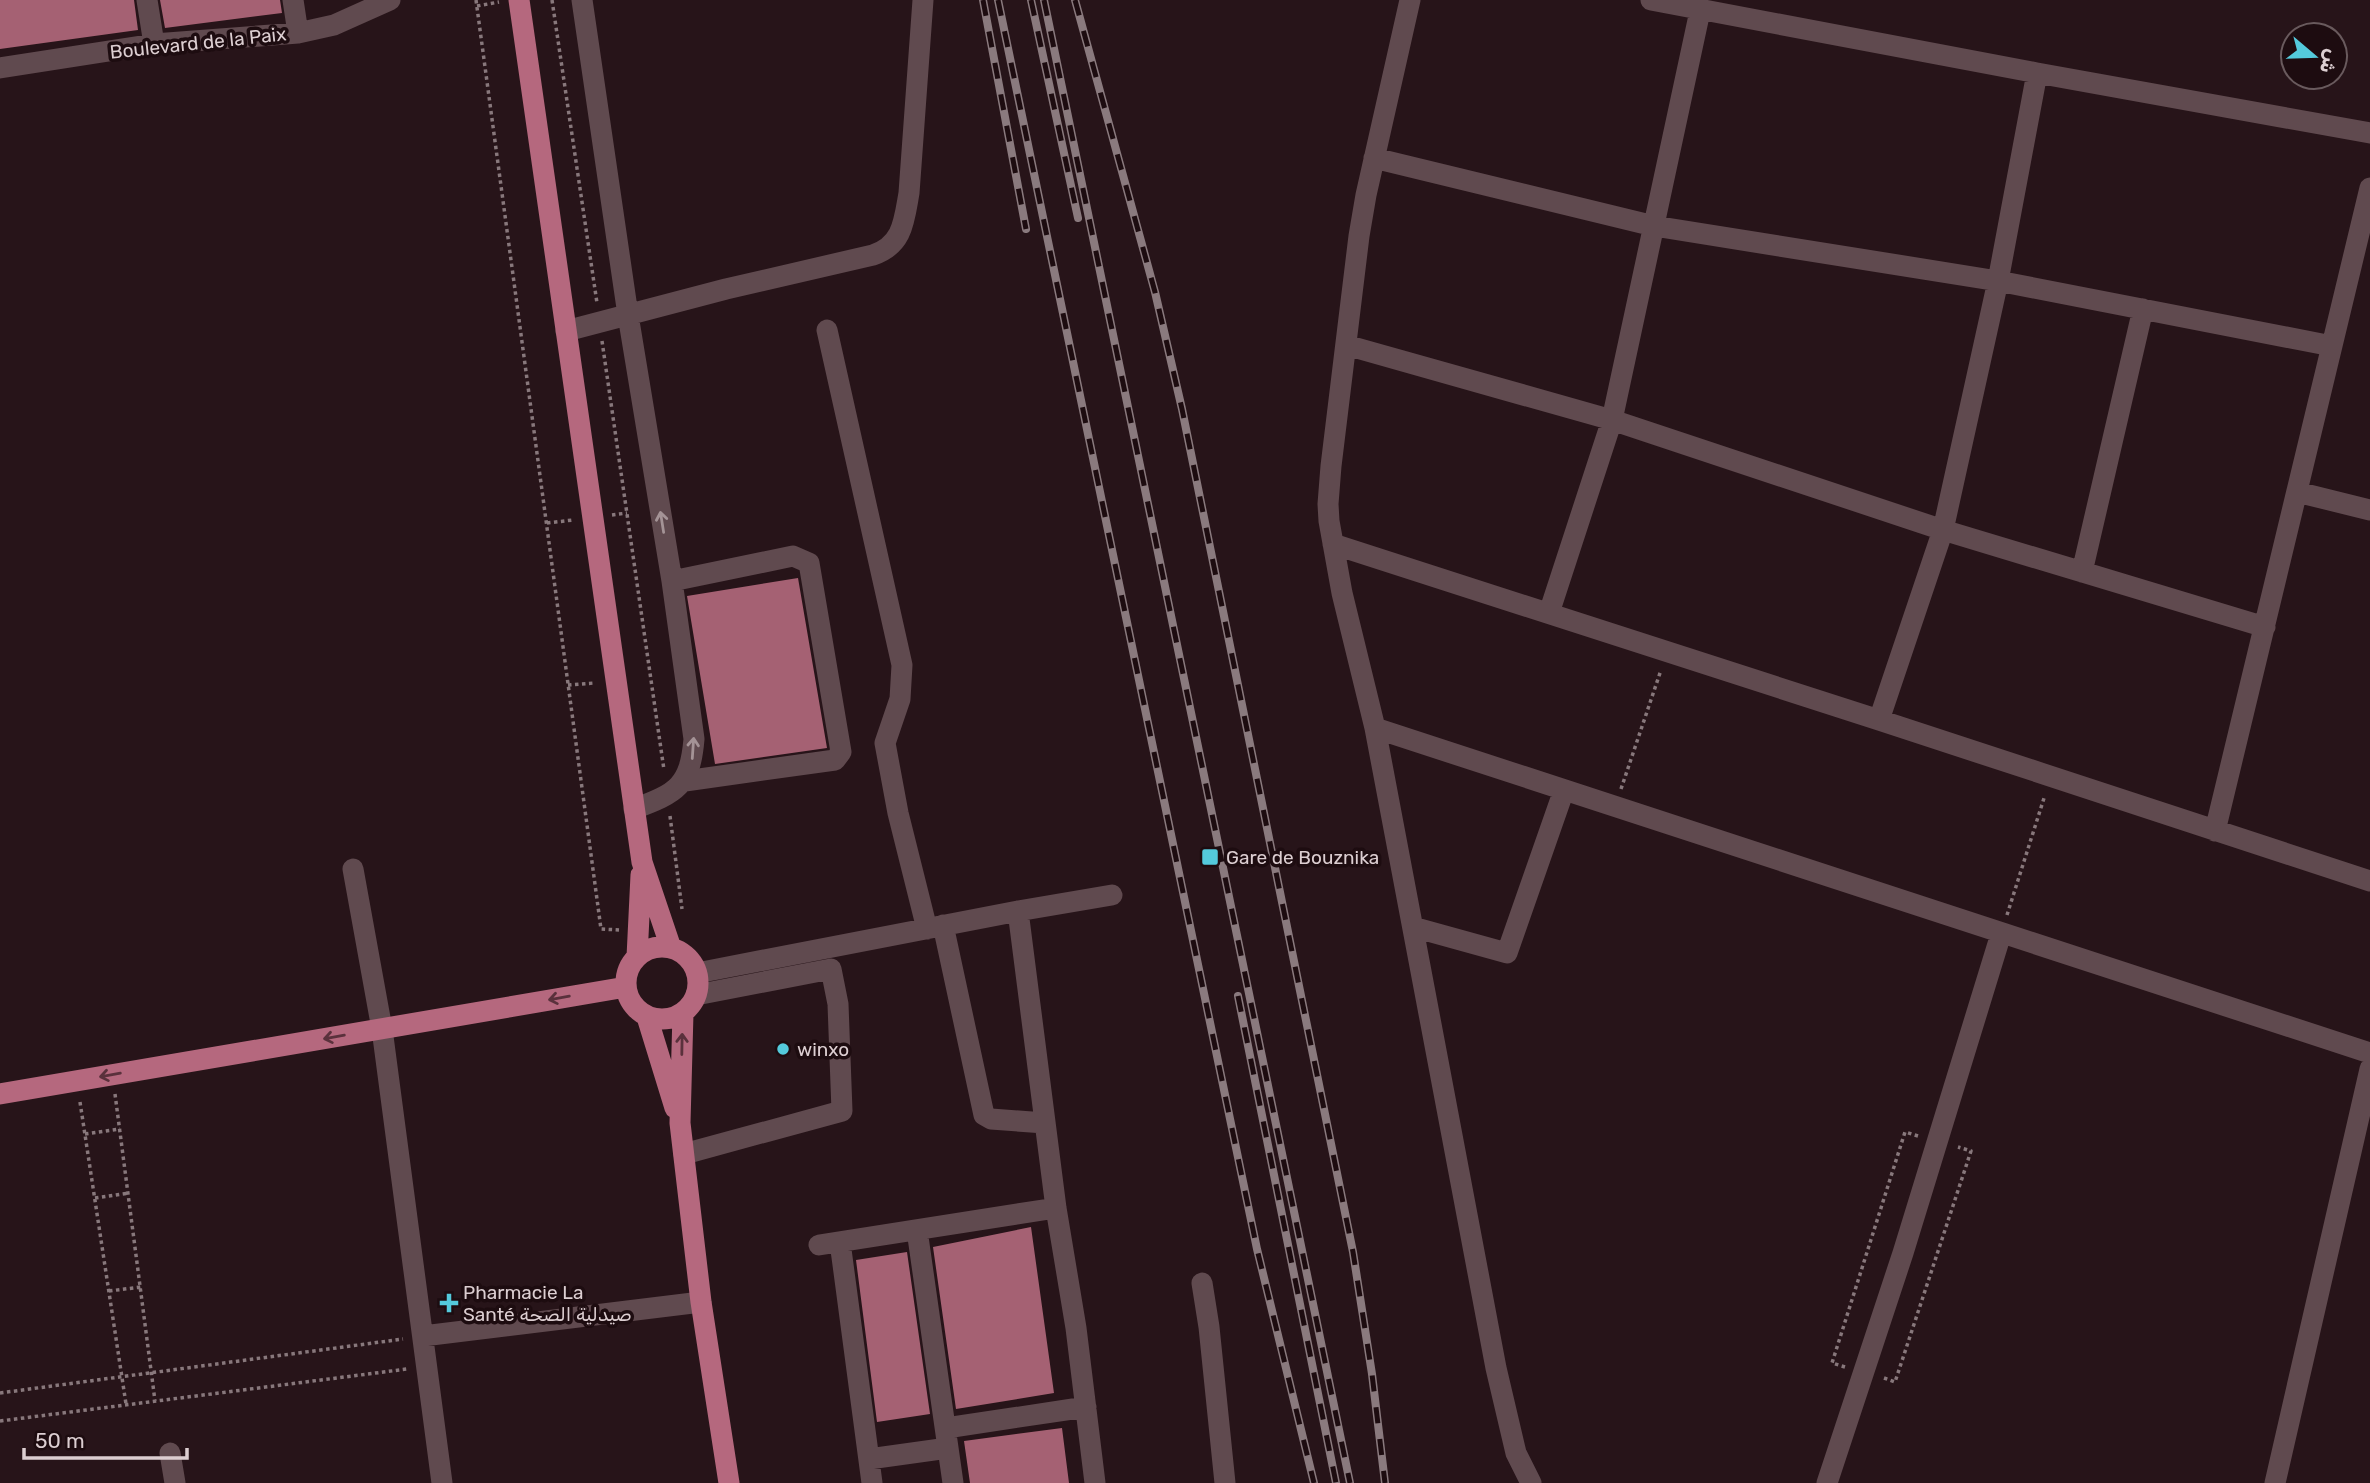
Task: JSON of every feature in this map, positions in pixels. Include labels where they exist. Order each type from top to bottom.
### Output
[{"type":"main road","points":[[519,0],[642,862],[668,939],[687,957],[697,974],[696,995],[683,1013],[659,1020],[647,1017],[636,1009],[629,999],[626,976],[637,957],[647,950],[659,947],[668,939]]},
{"type":"main road","points":[[637,957],[642,862]]},
{"type":"main road","points":[[0,1094],[626,987]]},
{"type":"main road","points":[[683,1013],[680,1123],[701,1302],[729,1483]]},
{"type":"main road","points":[[647,1017],[680,1123]]},
{"type":"street","points":[[146,0],[154,44]]},
{"type":"street","points":[[293,0],[298,33]]},
{"type":"street","name":"Boulevard de la Paix","points":[[0,68],[154,44],[298,33],[334,25],[390,0]]},
{"type":"street","points":[[582,0],[694,738],[692,759],[685,781]]},
{"type":"street","points":[[566,331],[726,289],[873,255],[893,244],[903,223],[909,193],[923,0]]},
{"type":"street","points":[[1410,0],[1359,236],[1328,504],[1333,544],[1375,728],[1496,1368],[1516,1453],[1531,1483]]},
{"type":"street","points":[[1651,0],[2370,133]]},
{"type":"street","points":[[1549,613],[1612,420],[1700,11]]},
{"type":"street","points":[[1879,720],[1943,530],[1998,281],[2037,73]]},
{"type":"street","points":[[1374,159],[1654,226],[1998,281],[2332,346]]},
{"type":"street","points":[[2215,831],[2370,188]]},
{"type":"street","points":[[2082,572],[2143,309]]},
{"type":"street","points":[[827,330],[902,665],[900,699],[885,743],[898,813],[935,927],[984,1115],[991,1119],[1045,1123]]},
{"type":"street","points":[[1346,345],[1612,420],[1943,530],[2265,627]]},
{"type":"street","points":[[2297,492],[2370,510]]},
{"type":"street","points":[[1333,544],[2370,881]]},
{"type":"street","points":[[634,809],[667,794],[685,781],[835,760],[841,752],[809,563],[793,556],[672,581]]},
{"type":"street","points":[[1375,728],[2370,1053]]},
{"type":"street","points":[[1412,927],[1507,953],[1564,790]]},
{"type":"street","points":[[353,869],[382,1029],[442,1483]]},
{"type":"street","points":[[697,974],[1111,895]]},
{"type":"street","points":[[1018,911],[1095,1483]]},
{"type":"street","points":[[1827,1483],[1903,1253],[2001,934]]},
{"type":"street","points":[[684,1154],[842,1111],[838,1004],[831,969],[696,995]]},
{"type":"street","points":[[2275,1483],[2370,1069]]},
{"type":"street","points":[[872,1483],[830,1244],[1056,1208]]},
{"type":"street","points":[[917,1230],[953,1483]]},
{"type":"street","points":[[1202,1283],[1225,1483]]},
{"type":"street","points":[[422,1336],[701,1302]]},
{"type":"street","points":[[869,1459],[947,1438],[1086,1407]]},
{"type":"street","points":[[170,1452],[174,1483]]},
{"type":"path","points":[[509,0],[477,3],[601,929],[639,931]]},
{"type":"path","points":[[552,0],[600,322],[684,927],[668,939]]},
{"type":"path","points":[[1615,807],[1667,651]]},
{"type":"path","points":[[2001,934],[2050,776]]},
{"type":"path","points":[[113,1075],[155,1401]]},
{"type":"path","points":[[77,1081],[126,1404]]},
{"type":"path","points":[[85,1134],[120,1129]]},
{"type":"path","points":[[95,1198],[129,1193]]},
{"type":"path","points":[[108,1291],[141,1287]]},
{"type":"path","points":[[0,1393],[422,1336]]},
{"type":"path","points":[[0,1421],[426,1366]]},
{"type":"building","points":[[0,0],[134,0],[138,30],[0,49]]},
{"type":"building","points":[[160,0],[280,0],[282,13],[165,28]]},
{"type":"building","points":[[798,578],[827,748],[715,764],[687,596]]},
{"type":"building","points":[[1031,1227],[1054,1393],[956,1409],[933,1247]]},
{"type":"building","points":[[907,1252],[930,1414],[877,1422],[856,1260]]},
{"type":"building","points":[[1062,1428],[1069,1483],[970,1483],[964,1441]]},
{"type":"railway","points":[[983,0],[1026,229]]},
{"type":"railway","points":[[998,0],[1257,1249],[1314,1483]]},
{"type":"railway","points":[[1031,0],[1078,218]]},
{"type":"railway","points":[[1044,0],[1350,1483]]},
{"type":"railway","points":[[1075,0],[1155,292],[1182,409],[1353,1252],[1385,1483]]},
{"type":"railway","points":[[1238,996],[1336,1483]]},
{"type":"place","name":"Gare de Bouznika","points":[[1210,857]]},
{"type":"place","name":"winxo","points":[[783,1049]]},
{"type":"place","name":"Pharmacie La Santé صيدلية الصحة","points":[[449,1303]]}]
